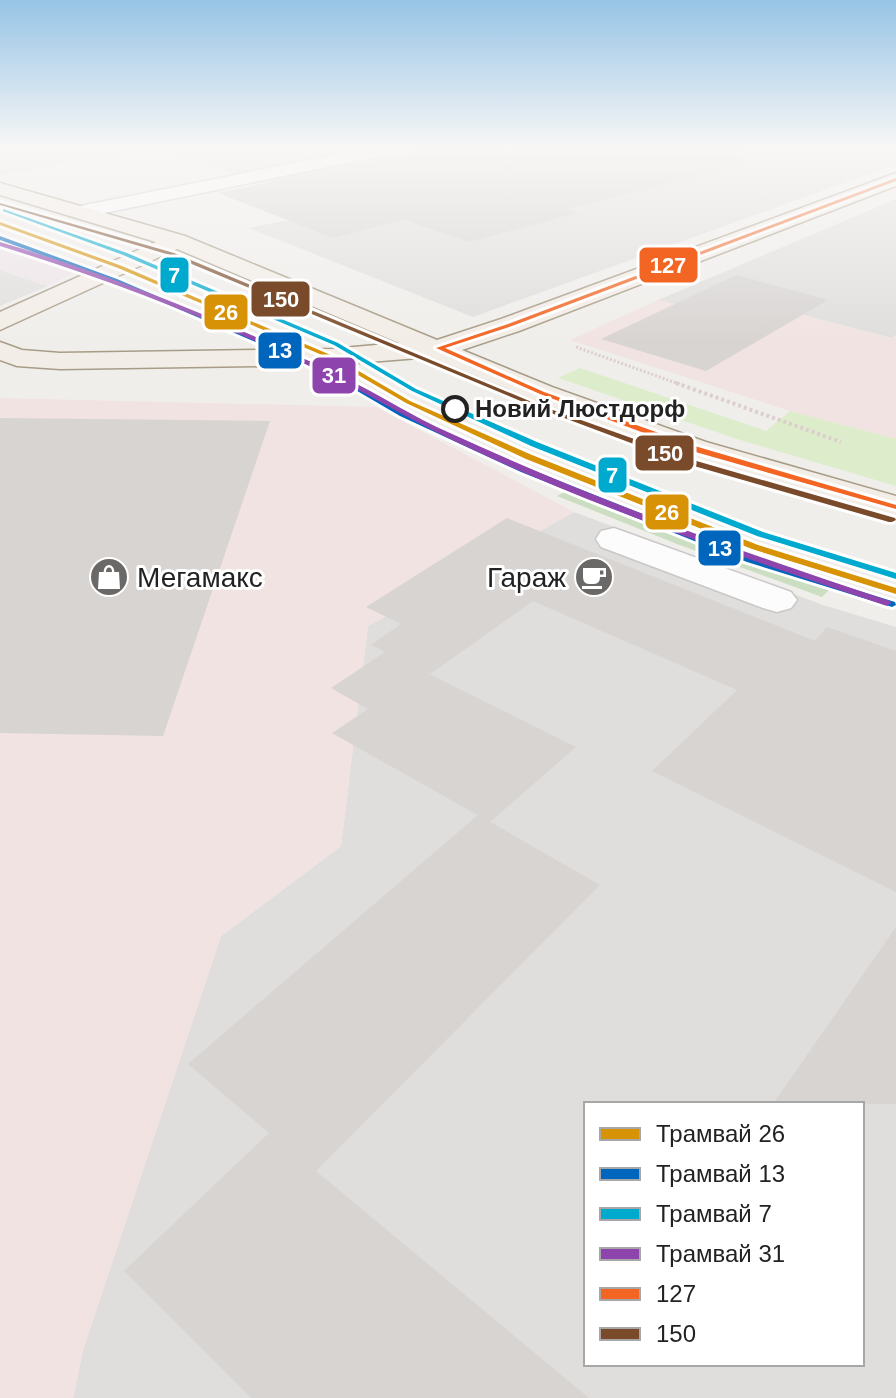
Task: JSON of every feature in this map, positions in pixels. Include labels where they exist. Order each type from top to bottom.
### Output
[{"type":"main road","points":[[81,212],[177,241],[542,393],[695,449],[896,507]]},
{"type":"main road","points":[[0,350],[17,358],[60,361],[331,357],[439,348],[510,325],[808,212]]},
{"type":"main road","points":[[0,322],[177,241]]},
{"type":"main road","points":[[0,369],[60,361]]},
{"type":"street","points":[[614,539],[777,600]]},
{"type":"path","points":[[565,343],[843,442]]},
{"type":"shaded area","points":[[327,212],[763,212],[473,317],[249,228]]},
{"type":"shaded area","points":[[865,212],[896,212],[896,335],[892,338],[752,302],[725,317],[658,300]]},
{"type":"shaded area","points":[[0,235],[90,265],[48,286],[0,270]]},
{"type":"shaded area","points":[[0,270],[32,281],[48,286],[0,306]]},
{"type":"shaded area","points":[[658,300],[725,316],[752,302],[891,338],[896,335],[896,439],[790,411],[570,340]]},
{"type":"shaded area","points":[[0,398],[376,407],[574,512],[368,626],[341,846],[221,936],[83,1350],[73,1398],[0,1398]]},
{"type":"shaded area","points":[[574,512],[823,605],[896,627],[896,1398],[73,1398],[83,1350],[221,936],[341,846],[368,626]]},
{"type":"green space","points":[[580,368],[766,431],[790,411],[896,439],[896,486],[740,440],[558,378]]},
{"type":"green space","points":[[574,487],[836,583],[822,597],[557,496]]},
{"type":"building","points":[[267,212],[578,213],[469,242],[404,220],[333,238]]},
{"type":"building","points":[[736,275],[828,300],[706,371],[601,339]]},
{"type":"building","name":"Мегамакс","points":[[0,418],[270,421],[163,736],[0,733]]},
{"type":"building","points":[[507,518],[815,641],[827,627],[896,651],[896,892],[652,771],[737,690],[533,601],[430,674],[371,645],[401,624],[366,607]]},
{"type":"building","points":[[385,652],[576,747],[490,822],[332,733],[368,709],[331,688]]},
{"type":"building","points":[[478,815],[600,885],[316,1171],[589,1398],[251,1398],[124,1271],[269,1133],[188,1064]]},
{"type":"building","points":[[896,927],[896,1104],[774,1102]]},
{"type":"tram line","name":"7","points":[[11,212],[125,254],[336,344],[414,390],[534,444],[760,534],[896,576]]},
{"type":"tram line","name":"26","points":[[0,223],[120,267],[331,357],[408,402],[529,457],[755,547],[896,591]]},
{"type":"tram line","name":"13","points":[[0,238],[115,280],[325,370],[402,415],[524,470],[750,560],[892,604]]},
{"type":"tram line","name":"31","points":[[0,244],[132,288],[260,341],[344,380],[445,434],[609,504],[719,546],[887,603]]},
{"type":"transit line","name":"150","points":[[28,212],[172,254],[537,406],[690,462],[892,520]]},
{"type":"transit line","name":"127","points":[[439,348],[510,325],[808,212]]},
{"type":"transit line","name":"127","points":[[439,348],[542,393],[695,449],[896,507]]},
{"type":"place","name":"Новий Люстдорф","points":[[455,409]]},
{"type":"place","name":"Мегамакс","points":[[109,577]]},
{"type":"place","name":"Гараж","points":[[594,577]]}]
